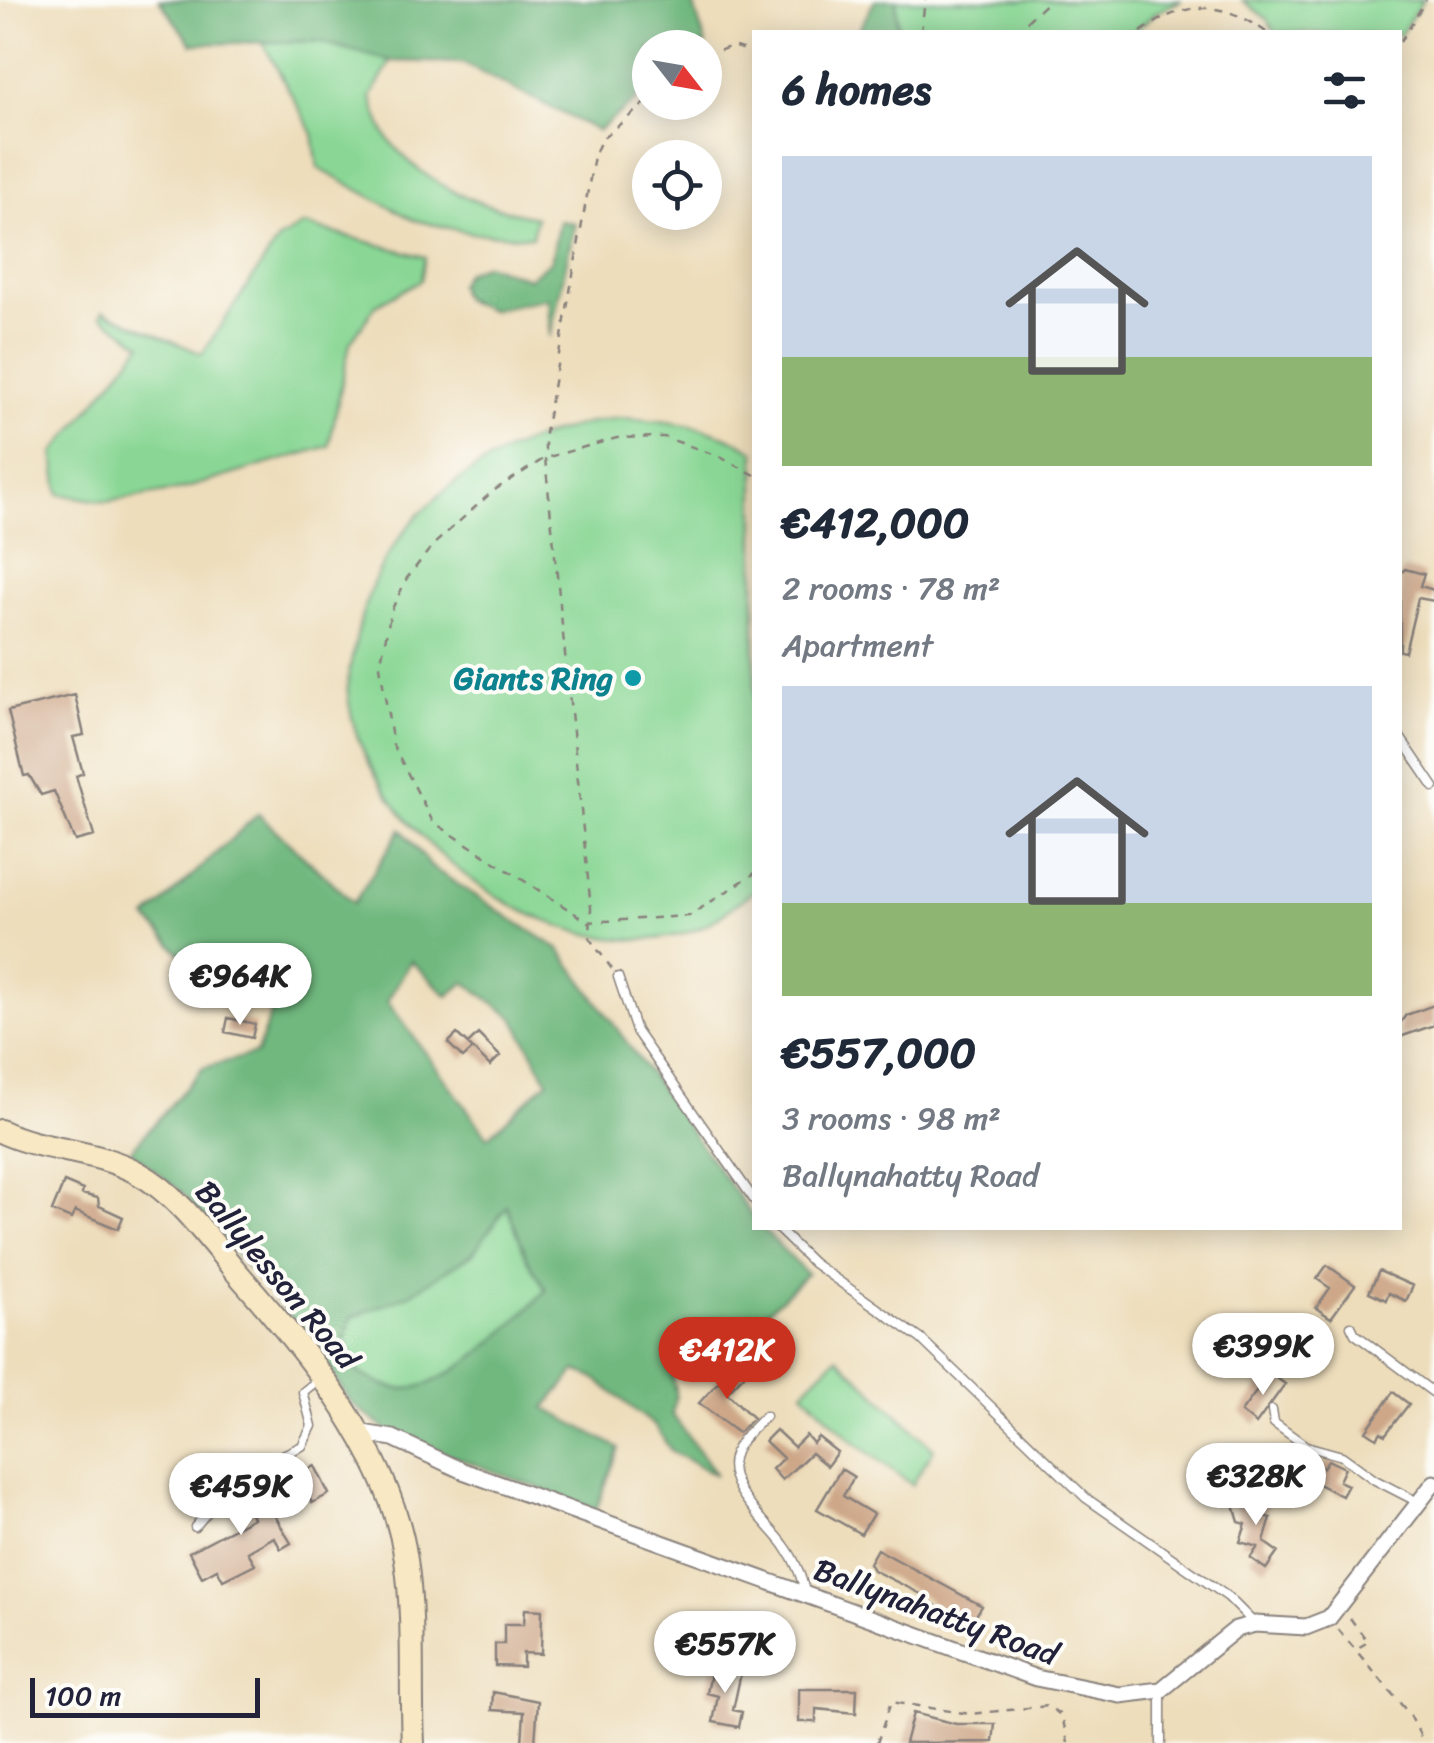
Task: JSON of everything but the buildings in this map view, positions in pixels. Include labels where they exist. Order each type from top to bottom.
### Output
[{"type":"main road","name":"Ballylesson Road","points":[[0,1131],[18,1140],[113,1161],[164,1190],[322,1376],[356,1432],[394,1514],[406,1555],[413,1743]]},
{"type":"street","name":"Ballynahatty Road","points":[[356,1432],[393,1438],[462,1471],[1064,1686],[1120,1694],[1160,1690]]},
{"type":"street","points":[[1160,1690],[1236,1628],[1255,1624],[1292,1628],[1329,1618],[1434,1483]]},
{"type":"lane","points":[[1402,740],[1434,787]]},
{"type":"lane","points":[[618,977],[636,1031],[752,1197]]},
{"type":"lane","points":[[779,1230],[813,1262],[921,1339],[1086,1498],[1228,1597],[1255,1624]]},
{"type":"lane","points":[[1350,1326],[1355,1334],[1434,1393]]},
{"type":"lane","points":[[196,1526],[236,1477],[302,1446],[312,1426],[303,1392],[322,1376]]},
{"type":"lane","points":[[1272,1410],[1274,1423],[1289,1436],[1342,1456],[1375,1480],[1418,1502]]},
{"type":"lane","points":[[765,1416],[735,1452],[732,1473],[742,1492],[786,1547],[800,1571],[806,1595]]},
{"type":"lane","points":[[1160,1690],[1162,1743]]},
{"type":"path","points":[[921,30],[926,0]]},
{"type":"path","points":[[1017,30],[1050,0]]},
{"type":"path","points":[[1143,30],[1158,17],[1194,0]]},
{"type":"path","points":[[1204,0],[1228,4],[1263,30]]},
{"type":"path","points":[[1402,39],[1426,0]]},
{"type":"path","points":[[722,50],[732,46],[752,51]]},
{"type":"path","points":[[618,977],[590,939],[591,908],[545,432],[594,156],[602,140],[632,114]]},
{"type":"path","points":[[752,475],[664,438],[617,438],[545,458],[493,491],[434,545],[407,578],[391,612],[380,666],[393,745],[433,822],[588,922],[649,922],[689,916],[752,874]]},
{"type":"path","points":[[1350,1613],[1368,1642],[1356,1650]]},
{"type":"path","points":[[1329,1618],[1410,1715],[1424,1743]]},
{"type":"path","points":[[877,1743],[891,1702],[970,1714],[1048,1706],[1062,1716],[1068,1743]]},
{"type":"green space","points":[[159,0],[692,0],[701,30],[632,30],[632,104],[598,131],[462,63],[391,61],[318,41],[192,44]]},
{"type":"green space","points":[[875,0],[896,0],[898,30],[859,30]]},
{"type":"green space","points":[[896,0],[1182,0],[1157,12],[1135,30],[898,30]]},
{"type":"green space","points":[[1242,0],[1423,0],[1402,32],[1273,30],[1267,19]]},
{"type":"green space","points":[[262,41],[318,41],[391,61],[371,97],[390,141],[438,183],[475,201],[536,217],[532,237],[471,233],[414,220],[318,168],[313,134]]},
{"type":"green space","points":[[559,221],[575,223],[550,337],[548,298],[490,310],[463,299],[458,285],[465,273],[485,264],[529,278],[551,261]]},
{"type":"green space","points":[[304,225],[425,257],[421,280],[376,305],[350,343],[329,446],[183,489],[106,502],[59,494],[54,453],[142,344],[101,316],[103,311],[202,354],[279,239]]},
{"type":"green space","points":[[617,418],[653,420],[723,435],[752,449],[752,892],[692,931],[638,940],[583,933],[527,913],[474,882],[427,842],[389,796],[361,746],[348,695],[350,666],[370,591],[391,550],[418,516],[451,486],[488,461],[572,427]]},
{"type":"green space","points":[[258,814],[354,903],[401,829],[431,867],[560,950],[752,1216],[752,1230],[764,1230],[807,1274],[745,1332],[668,1348],[676,1396],[672,1414],[716,1475],[671,1451],[656,1427],[596,1379],[576,1371],[545,1408],[619,1448],[596,1510],[389,1432],[352,1404],[307,1336],[181,1192],[130,1151],[203,1068],[257,1053],[273,1006],[218,994],[147,918]],"holes":[[[411,961],[448,996],[465,982],[514,1018],[548,1081],[488,1137],[387,1001]],[[507,1206],[527,1258],[546,1290],[517,1320],[455,1370],[413,1388],[394,1388],[358,1373],[345,1340],[352,1317],[408,1295],[472,1254]]]},
{"type":"green space","points":[[507,1205],[527,1258],[546,1290],[477,1355],[433,1382],[394,1388],[358,1373],[345,1340],[352,1316],[408,1295],[472,1254]]},
{"type":"green space","points":[[837,1357],[934,1449],[912,1485],[848,1437],[803,1391]]},
{"type":"place","name":"Giants Ring","points":[[633,678]]}]
